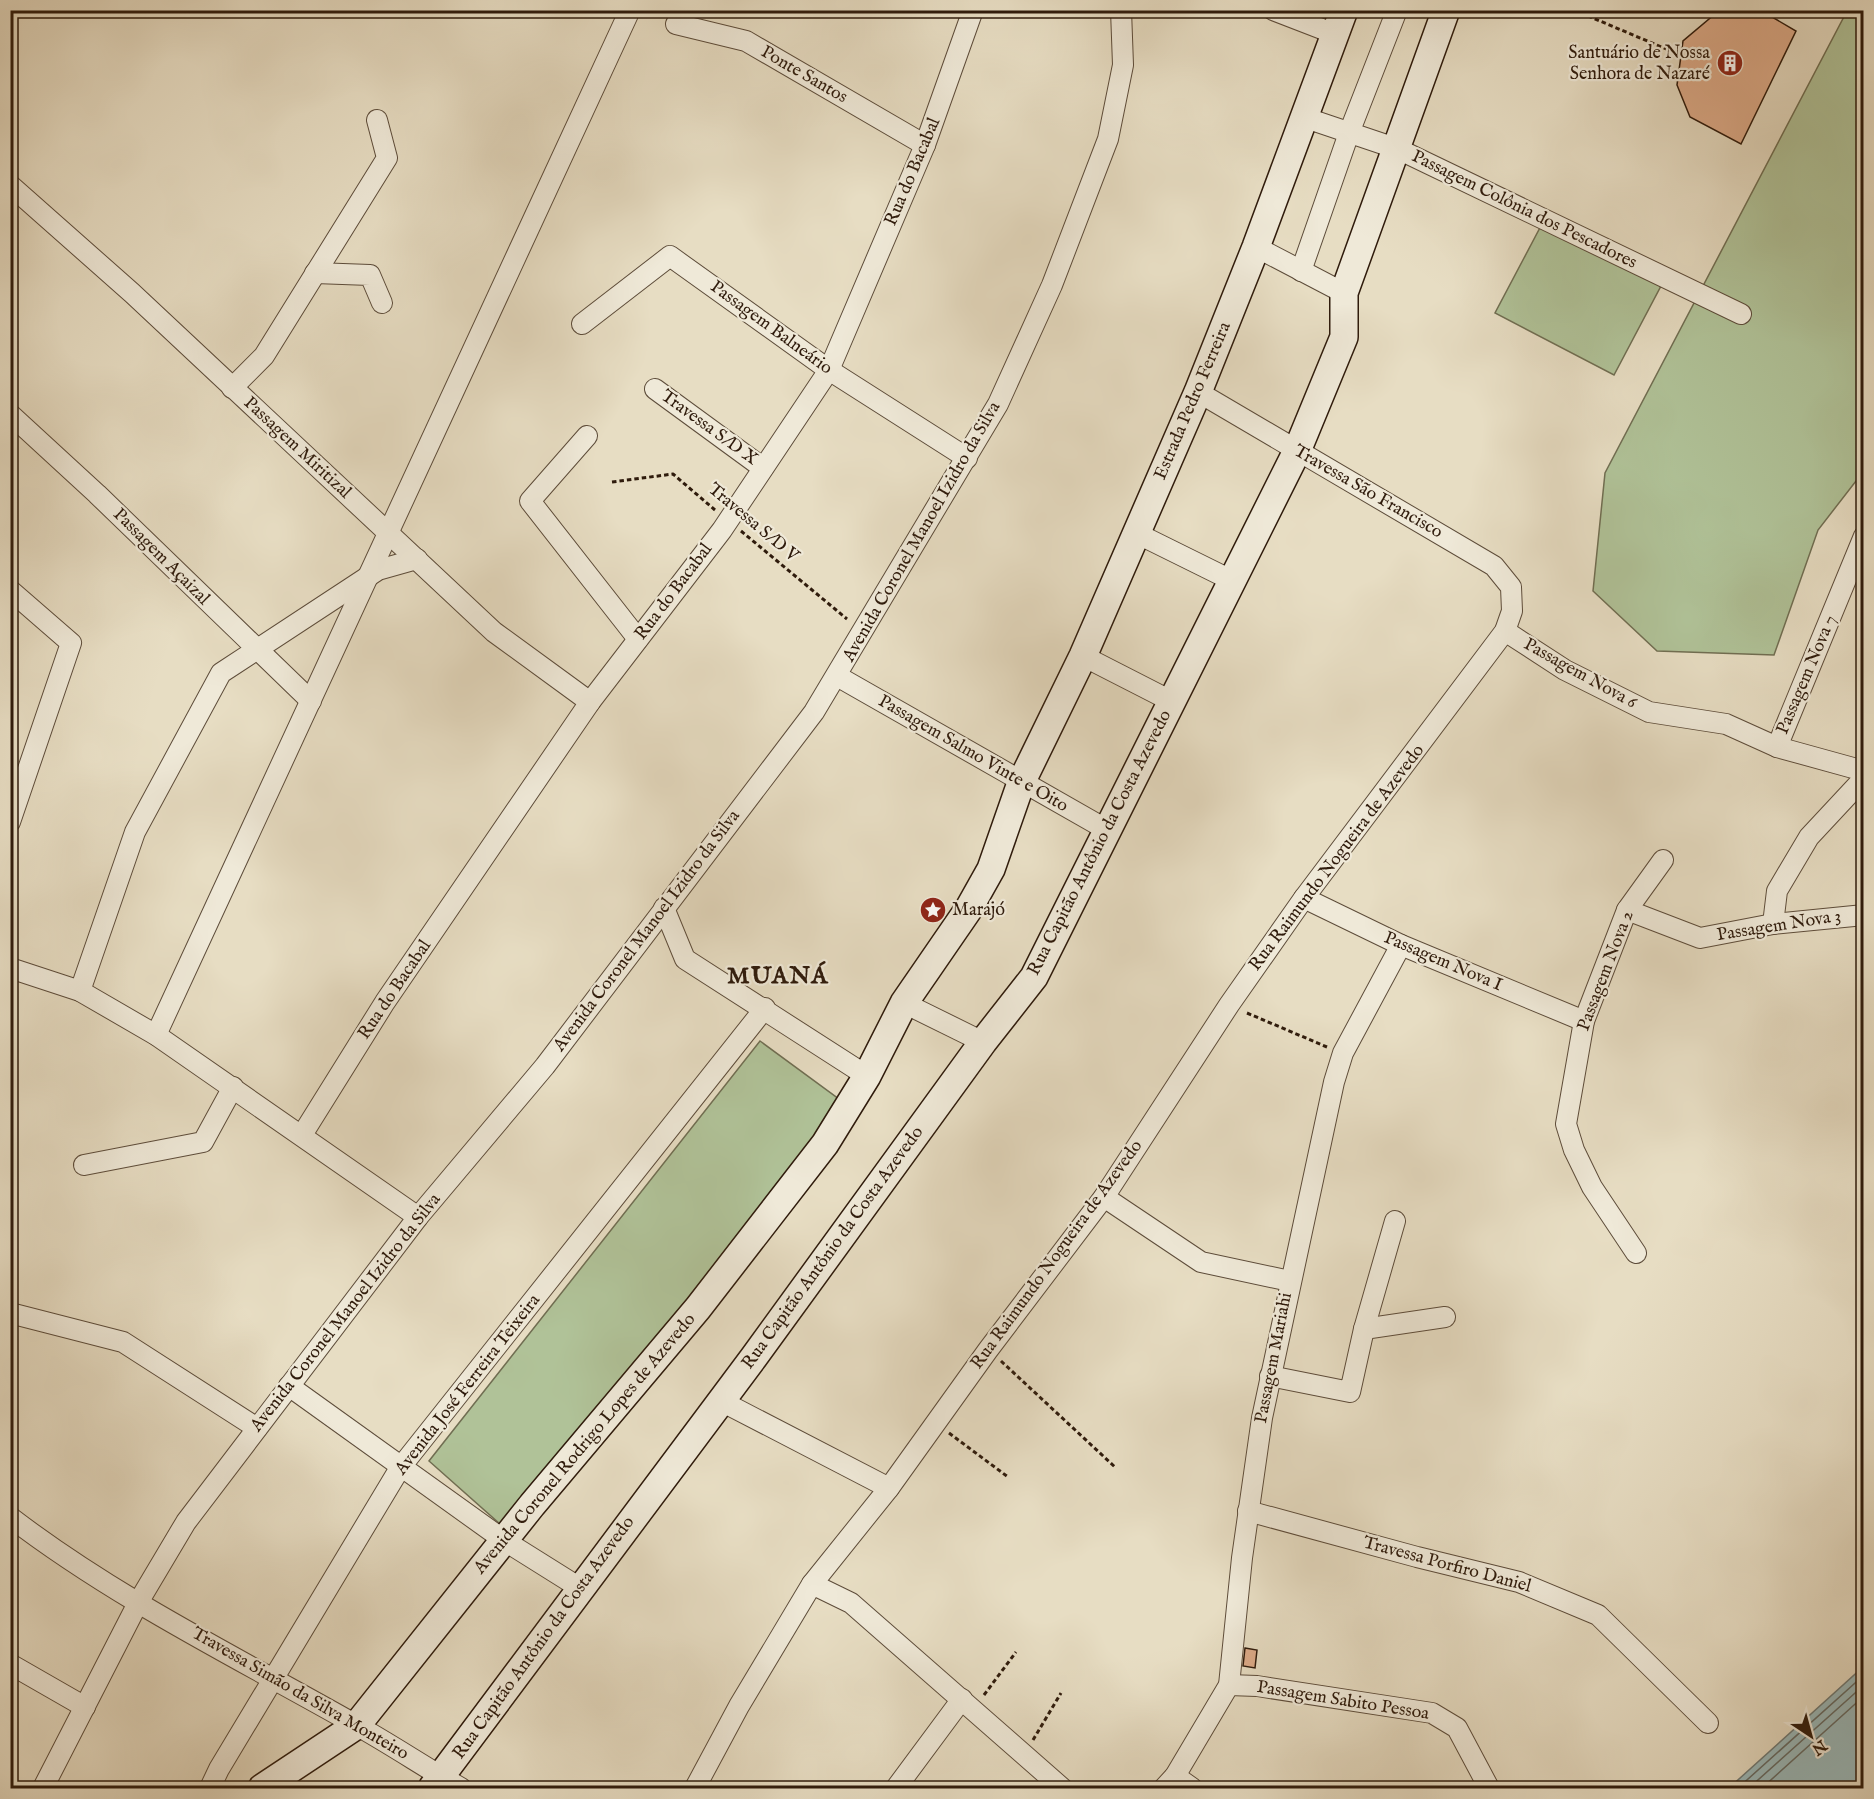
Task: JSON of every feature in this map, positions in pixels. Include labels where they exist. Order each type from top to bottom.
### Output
[{"type":"main road","name":"Rua Capitão Antônio da Costa Azevedo","points":[[445,1785],[580,1588],[721,1401],[983,1042],[1034,977],[1297,451],[1344,337],[1344,294],[1398,149],[1446,10]]},
{"type":"main road","name":"Estrada Pedro Ferreira","points":[[904,1003],[968,910],[991,869],[1021,783],[1083,656],[1198,392],[1256,247],[1340,22]]},
{"type":"main road","name":"Avenida Coronel Rodrigo Lopes de Azevedo","points":[[262,1788],[283,1780],[357,1725],[712,1290],[825,1144],[867,1076],[904,1003]]},
{"type":"street","points":[[156,1035],[630,10]]},
{"type":"street","name":"Rua do Bacabal","points":[[302,1135],[385,1002],[590,702],[728,520],[829,370],[925,145],[973,10]]},
{"type":"street","name":"Avenida Coronel Manoel Izidro da Silva","points":[[43,1788],[139,1601],[186,1522],[418,1217],[545,1066],[814,712],[837,676],[998,404],[1052,285],[1108,139],[1123,65],[1121,10]]},
{"type":"street","points":[[1273,10],[1340,22]]},
{"type":"street","points":[[1301,271],[1348,133],[1397,10]]},
{"type":"street","name":"Ponte Santos","points":[[676,24],[746,41],[925,145]]},
{"type":"street","name":"Passagem Colônia dos Pescadores","points":[[1303,117],[1398,149],[1742,314]]},
{"type":"street","points":[[232,388],[264,356],[387,158],[377,120]]},
{"type":"street","name":"Passagem Miritizal","points":[[10,185],[132,293],[494,632],[590,702]]},
{"type":"street","points":[[1256,247],[1344,294]]},
{"type":"street","name":"Passagem Balneário","points":[[582,324],[670,256],[829,370],[966,458]]},
{"type":"street","points":[[315,273],[370,275],[382,303]]},
{"type":"street","name":"Travessa S/D X","points":[[655,389],[763,468]]},
{"type":"street","name":"Travessa São Francisco","points":[[1198,392],[1494,566],[1511,587],[1512,611]]},
{"type":"street","name":"Passagem Açaizal","points":[[10,414],[97,494],[254,649],[311,701]]},
{"type":"street","points":[[587,436],[530,501],[638,639]]},
{"type":"street","points":[[1136,533],[1231,580]]},
{"type":"street","name":"Passagem Nova 7","points":[[1777,747],[1863,536]]},
{"type":"street","points":[[81,991],[135,832],[221,673],[254,649],[378,570],[417,559]]},
{"type":"street","points":[[10,590],[71,643],[10,822]]},
{"type":"street","name":"Rua Raimundo Nogueira de Azevedo","points":[[695,1788],[739,1706],[812,1584],[889,1488],[988,1350],[1104,1197],[1229,1005],[1304,898],[1505,631],[1512,611]]},
{"type":"street","name":"Passagem Nova 6","points":[[1505,631],[1565,670],[1649,712],[1726,724],[1777,747],[1863,771]]},
{"type":"street","points":[[1083,656],[1171,701]]},
{"type":"street","name":"Passagem Salmo Vinte e Oito","points":[[837,676],[1021,783],[1109,831]]},
{"type":"street","points":[[1773,924],[1777,891],[1809,837],[1863,778]]},
{"type":"street","name":"Passagem Nova 2","points":[[1636,1253],[1592,1187],[1574,1150],[1566,1124],[1584,1021],[1627,910],[1663,860]]},
{"type":"street","name":"Passagem Nova I","points":[[1304,898],[1401,945],[1584,1021]]},
{"type":"street","points":[[664,908],[685,958],[867,1076]]},
{"type":"street","name":"Passagem Nova 3","points":[[1627,910],[1700,938],[1773,924],[1863,915]]},
{"type":"street","name":"Passagem Mariahi","points":[[1169,1782],[1229,1685],[1248,1511],[1269,1376],[1334,1082],[1343,1053],[1401,945]]},
{"type":"street","points":[[10,968],[81,991],[156,1035],[418,1217]]},
{"type":"street","points":[[904,1003],[983,1042]]},
{"type":"street","name":"Avenida José Ferreira Teixeira","points":[[210,1788],[219,1769],[400,1468],[765,1008]]},
{"type":"street","points":[[84,1166],[203,1143],[233,1088]]},
{"type":"street","points":[[1104,1197],[1201,1262],[1290,1281]]},
{"type":"street","points":[[1269,1376],[1350,1392],[1364,1329],[1395,1221]]},
{"type":"street","points":[[10,1313],[123,1342],[257,1428]]},
{"type":"street","points":[[1364,1329],[1445,1317]]},
{"type":"street","points":[[289,1386],[400,1468],[505,1541],[580,1588]]},
{"type":"street","points":[[721,1401],[889,1488]]},
{"type":"street","name":"Travessa Porfiro Daniel","points":[[1248,1511],[1519,1582],[1598,1615],[1708,1723]]},
{"type":"street","name":"Travessa Simão da Silva Monteiro","points":[[10,1517],[55,1551],[273,1681],[357,1725],[445,1785]]},
{"type":"street","points":[[812,1584],[851,1603],[1062,1788]]},
{"type":"street","points":[[10,1664],[85,1707]]},
{"type":"street","name":"Passagem Sabito Pessoa","points":[[1229,1685],[1257,1686],[1432,1713],[1457,1728],[1489,1788]]},
{"type":"street","points":[[896,1788],[967,1705]]},
{"type":"street","points":[[1169,1782],[1192,1788]]},
{"type":"path","points":[[1574,10],[1678,54]]},
{"type":"path","name":"Travessa S/D V","points":[[612,482],[673,474],[862,632]]},
{"type":"path","points":[[1229,1005],[1343,1053]]},
{"type":"path","points":[[988,1350],[1116,1468]]},
{"type":"path","points":[[936,1423],[1008,1477]]},
{"type":"path","points":[[967,1705],[1016,1652]]},
{"type":"path","points":[[1024,1754],[1061,1694]]},
{"type":"green space","points":[[1847,11],[1863,11],[1863,472],[1818,530],[1774,655],[1657,651],[1593,591],[1605,473]]},
{"type":"green space","points":[[1543,222],[1662,284],[1614,375],[1495,313]]},
{"type":"green space","points":[[760,1041],[847,1105],[509,1532],[429,1461]]},
{"type":"water","points":[[1863,1667],[1863,1788],[1729,1788]]},
{"type":"building","name":"Santuário de Nossa Senhora de Nazaré","points":[[1760,10],[1796,31],[1741,144],[1690,117],[1677,85],[1683,41],[1715,14]]},
{"type":"building","points":[[1245,1648],[1257,1650],[1255,1668],[1243,1666]]},
{"type":"place","name":"Santuário de Nossa Senhora de Nazaré","points":[[1730,63]]},
{"type":"place","name":"Marajó","points":[[933,910]]},
{"type":"district","name":"MUANÁ","points":[[778,976]]}]
